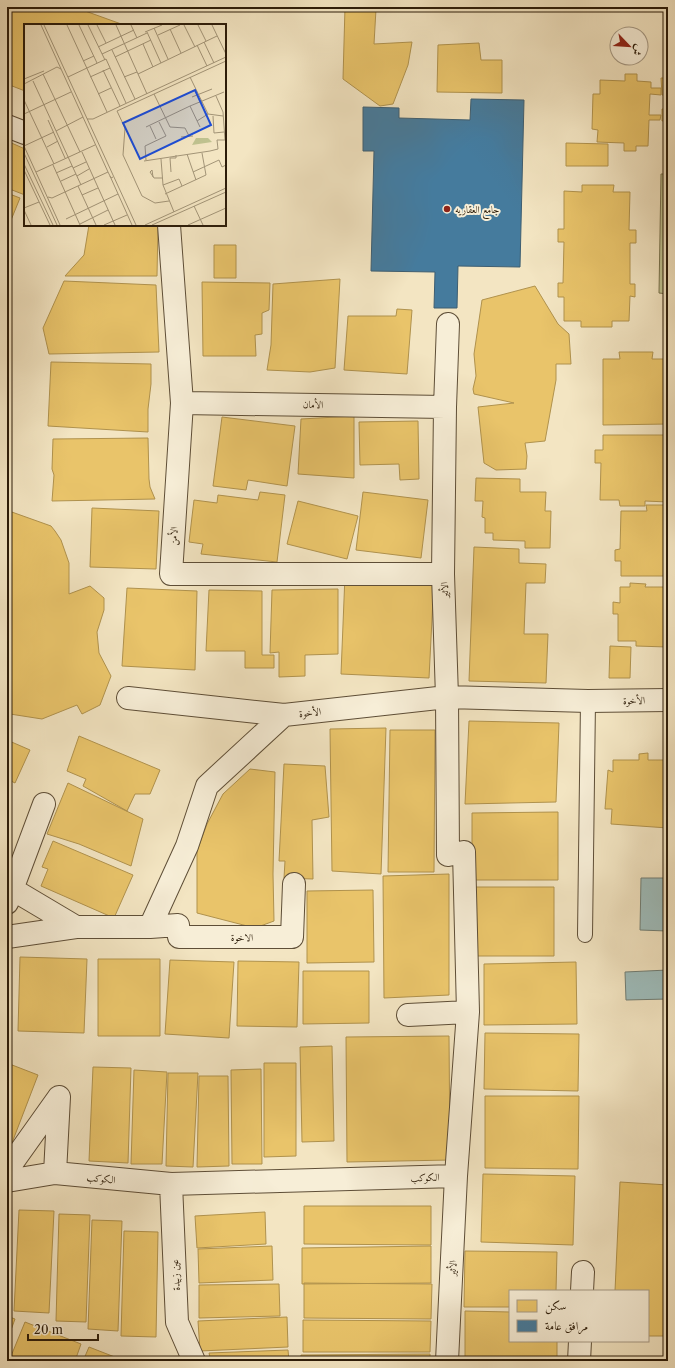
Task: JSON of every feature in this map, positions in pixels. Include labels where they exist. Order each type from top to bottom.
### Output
[{"type":"street","points":[[7,126],[24,133]]},
{"type":"street","name":"الأمن","points":[[169,226],[182,402],[171,574],[443,574]]},
{"type":"street","name":"الأثير","points":[[448,324],[445,407],[443,574],[447,698],[448,855],[464,852],[468,1012]]},
{"type":"street","name":"الأمان","points":[[182,402],[445,407]]},
{"type":"street","name":"الأخوة","points":[[128,698],[284,714],[447,698],[588,701],[668,700]]},
{"type":"street","points":[[150,927],[187,846],[207,786],[284,714]]},
{"type":"street","points":[[44,804],[10,896],[76,927]]},
{"type":"street","name":"الاخوة","points":[[178,925],[179,937],[292,937],[294,884]]},
{"type":"street","points":[[160,904],[178,925]]},
{"type":"street","points":[[7,937],[76,927],[150,927],[178,925]]},
{"type":"street","points":[[408,1015],[468,1012],[456,1176]]},
{"type":"street","points":[[7,1170],[60,1097],[55,1173]]},
{"type":"street","name":"الكوكب","points":[[7,1181],[55,1173],[170,1184],[456,1176]]},
{"type":"street","name":"الأثير","points":[[447,1361],[456,1176]]},
{"type":"street","name":"عين زبيدة","points":[[170,1184],[177,1322],[194,1361]]},
{"type":"street","points":[[579,1361],[580,1342]]},
{"type":"lane","points":[[585,935],[588,701]]},
{"type":"green space","points":[[661,174],[668,174],[668,294],[659,293]]},
{"type":"water","points":[[641,878],[668,878],[667,931],[640,930]]},
{"type":"water","points":[[668,970],[668,999],[626,1000],[625,972]]},
{"type":"building: سكن","points":[[7,7],[74,7],[121,24],[24,24],[24,91],[7,84]]},
{"type":"building: سكن","points":[[345,7],[391,7],[376,9],[374,44],[412,42],[408,65],[393,104],[380,106],[343,79]]},
{"type":"building: سكن","points":[[479,43],[481,60],[502,60],[502,93],[437,92],[438,45]]},
{"type":"building: سكن","points":[[625,74],[637,74],[637,81],[651,82],[651,88],[661,88],[661,95],[650,94],[649,115],[661,115],[660,120],[649,120],[648,146],[636,146],[636,151],[624,151],[624,143],[597,142],[598,130],[592,129],[593,94],[600,94],[600,80],[625,81]]},
{"type":"building: سكن","points":[[661,78],[668,78],[668,95],[662,95]]},
{"type":"building: سكن","points":[[662,109],[668,109],[668,120],[662,121]]},
{"type":"building: سكن","points":[[7,141],[24,149],[24,195],[7,188]]},
{"type":"building: سكن","points":[[566,143],[608,144],[608,166],[566,166]]},
{"type":"building: سكن","points":[[582,185],[614,185],[613,192],[630,192],[629,230],[636,230],[636,243],[630,243],[630,284],[635,284],[635,297],[630,296],[629,321],[612,321],[612,327],[581,327],[581,321],[564,321],[564,297],[558,297],[558,283],[563,283],[564,242],[558,242],[558,229],[564,229],[564,191],[582,192]]},
{"type":"building: سكن","points":[[7,193],[20,198],[7,230]]},
{"type":"building: سكن","points":[[89,226],[158,226],[157,276],[65,276],[84,255]]},
{"type":"building: سكن","points":[[214,245],[236,245],[236,278],[214,278]]},
{"type":"building: سكن","points":[[340,279],[335,368],[310,372],[267,370],[271,345],[273,284]]},
{"type":"building: سكن","points":[[64,281],[156,285],[159,352],[49,354],[43,328]]},
{"type":"building: سكن","points":[[202,282],[270,283],[269,310],[262,313],[262,334],[255,335],[256,356],[203,356]]},
{"type":"building: سكن","points":[[535,286],[558,324],[569,334],[571,364],[556,364],[556,380],[545,441],[525,443],[527,456],[526,469],[496,470],[484,463],[478,407],[514,403],[474,394],[473,389],[476,376],[474,354],[482,300]]},
{"type":"building: سكن","points":[[397,309],[412,310],[407,374],[344,370],[348,316],[396,316]]},
{"type":"building: سكن","points":[[619,352],[653,352],[652,359],[668,359],[668,424],[603,425],[603,359],[620,359]]},
{"type":"building: سكن","points":[[51,362],[151,364],[148,432],[48,426]]},
{"type":"building: سكن","points":[[354,416],[354,478],[298,474],[301,419]]},
{"type":"building: سكن","points":[[222,417],[295,426],[287,486],[248,480],[246,490],[213,486]]},
{"type":"building: سكن","points":[[418,421],[419,479],[400,480],[399,464],[360,465],[359,422]]},
{"type":"building: سكن","points":[[603,435],[668,435],[668,502],[645,501],[645,506],[620,506],[619,500],[600,500],[601,463],[595,463],[595,450],[603,450]]},
{"type":"building: سكن","points":[[148,438],[149,479],[150,487],[155,499],[52,501],[54,475],[52,469],[53,439]]},
{"type":"building: سكن","points":[[476,478],[520,479],[520,492],[546,492],[545,511],[551,511],[550,548],[525,548],[525,541],[493,540],[493,533],[485,533],[485,518],[482,517],[483,501],[475,501]]},
{"type":"building: سكن","points":[[260,492],[285,495],[277,562],[201,554],[203,544],[189,542],[194,500],[217,503],[218,495],[258,500]]},
{"type":"building: سكن","points":[[363,492],[428,500],[421,558],[356,550]]},
{"type":"building: سكن","points":[[298,501],[358,516],[347,559],[287,544]]},
{"type":"building: سكن","points":[[646,505],[668,505],[668,576],[621,576],[621,561],[615,561],[615,550],[620,549],[621,511],[647,511]]},
{"type":"building: سكن","points":[[92,508],[159,511],[156,569],[90,567]]},
{"type":"building: سكن","points":[[9,511],[51,526],[55,531],[61,540],[69,563],[69,594],[90,586],[104,598],[104,610],[97,632],[99,653],[111,676],[100,705],[82,714],[77,705],[42,719],[10,714],[7,712],[7,512]]},
{"type":"building: سكن","points":[[474,547],[519,549],[519,563],[546,564],[545,583],[526,583],[524,634],[548,634],[546,683],[469,681]]},
{"type":"building: سكن","points":[[345,575],[434,579],[429,678],[341,674]]},
{"type":"building: سكن","points":[[630,583],[646,584],[645,587],[668,587],[667,647],[636,646],[636,641],[618,641],[618,614],[613,614],[613,602],[620,603],[620,587],[630,587]]},
{"type":"building: سكن","points":[[127,588],[197,591],[195,670],[122,666]]},
{"type":"building: سكن","points":[[338,589],[338,654],[305,655],[305,676],[279,677],[279,652],[270,653],[272,590]]},
{"type":"building: سكن","points":[[209,590],[262,591],[262,655],[274,655],[274,668],[245,668],[245,651],[206,651]]},
{"type":"building: سكن","points":[[610,646],[631,647],[630,678],[609,678]]},
{"type":"building: سكن","points":[[469,721],[559,723],[556,802],[465,804]]},
{"type":"building: سكن","points":[[386,728],[381,874],[332,871],[330,729]]},
{"type":"building: سكن","points":[[390,730],[435,730],[434,872],[388,872]]},
{"type":"building: سكن","points":[[79,736],[160,770],[150,794],[135,794],[127,811],[83,786],[86,779],[67,771]]},
{"type":"building: سكن","points":[[7,740],[30,750],[15,783],[7,779]]},
{"type":"building: سكن","points":[[648,753],[648,760],[668,760],[668,828],[611,824],[612,809],[605,809],[608,770],[613,772],[613,760],[639,760],[639,754]]},
{"type":"building: سكن","points":[[284,764],[325,766],[329,817],[312,820],[313,879],[284,878],[285,861],[279,861]]},
{"type":"building: سكن","points":[[250,769],[275,772],[273,874],[274,921],[255,928],[197,913],[197,851],[207,824],[223,794]]},
{"type":"building: سكن","points":[[68,783],[143,819],[131,866],[79,844],[47,834]]},
{"type":"building: سكن","points":[[558,812],[558,880],[472,880],[472,813]]},
{"type":"building: سكن","points":[[53,841],[133,875],[114,918],[41,886],[48,869],[42,867]]},
{"type":"building: سكن","points":[[449,874],[449,995],[384,998],[383,876]]},
{"type":"building: سكن","points":[[475,887],[554,887],[554,956],[475,956]]},
{"type":"building: سكن","points":[[373,890],[374,962],[307,963],[307,891]]},
{"type":"building: سكن","points":[[20,957],[87,959],[84,1033],[18,1031]]},
{"type":"building: سكن","points":[[98,959],[160,959],[160,1036],[98,1036]]},
{"type":"building: سكن","points":[[170,960],[234,962],[229,1038],[165,1034]]},
{"type":"building: سكن","points":[[238,961],[299,962],[297,1027],[237,1026]]},
{"type":"building: سكن","points":[[576,962],[577,1024],[484,1025],[484,964]]},
{"type":"building: سكن","points":[[303,971],[369,971],[369,1023],[303,1024]]},
{"type":"building: سكن","points":[[485,1033],[579,1034],[578,1091],[484,1089]]},
{"type":"building: سكن","points":[[449,1036],[450,1160],[347,1162],[346,1037]]},
{"type":"building: سكن","points":[[332,1046],[334,1141],[302,1142],[300,1047]]},
{"type":"building: سكن","points":[[7,1063],[38,1075],[10,1148],[7,1147]]},
{"type":"building: سكن","points":[[264,1063],[296,1063],[296,1156],[264,1157]]},
{"type":"building: سكن","points":[[93,1067],[131,1068],[128,1163],[89,1161]]},
{"type":"building: سكن","points":[[261,1069],[262,1164],[232,1164],[231,1070]]},
{"type":"building: سكن","points":[[134,1070],[167,1072],[162,1164],[131,1164]]},
{"type":"building: سكن","points":[[168,1073],[198,1073],[193,1167],[166,1166]]},
{"type":"building: سكن","points":[[199,1076],[228,1076],[229,1166],[197,1167]]},
{"type":"building: سكن","points":[[485,1096],[579,1096],[578,1169],[485,1168]]},
{"type":"building: سكن","points":[[483,1174],[575,1176],[573,1245],[481,1242]]},
{"type":"building: سكن","points":[[620,1182],[668,1185],[668,1336],[649,1336],[649,1290],[615,1290]]},
{"type":"building: سكن","points":[[304,1206],[431,1206],[431,1245],[304,1244]]},
{"type":"building: سكن","points":[[19,1210],[54,1211],[49,1313],[14,1311]]},
{"type":"building: سكن","points":[[265,1212],[266,1244],[197,1248],[195,1216]]},
{"type":"building: سكن","points":[[59,1214],[90,1215],[86,1322],[56,1321]]},
{"type":"building: سكن","points":[[92,1220],[122,1221],[118,1331],[88,1329]]},
{"type":"building: سكن","points":[[124,1231],[158,1232],[156,1337],[121,1336]]},
{"type":"building: سكن","points":[[272,1246],[273,1280],[199,1283],[198,1249]]},
{"type":"building: سكن","points":[[431,1246],[431,1283],[302,1284],[302,1248]]},
{"type":"building: سكن","points":[[465,1251],[557,1252],[556,1290],[509,1290],[509,1307],[464,1307]]},
{"type":"building: سكن","points":[[304,1283],[432,1284],[431,1319],[304,1318]]},
{"type":"building: سكن","points":[[279,1284],[280,1316],[199,1318],[199,1285]]},
{"type":"building: سكن","points":[[465,1311],[509,1312],[509,1342],[557,1342],[557,1361],[465,1361]]},
{"type":"building: سكن","points":[[7,1316],[15,1319],[7,1341]]},
{"type":"building: سكن","points":[[287,1317],[288,1347],[200,1351],[198,1321]]},
{"type":"building: سكن","points":[[303,1320],[431,1321],[430,1352],[303,1352]]},
{"type":"building: سكن","points":[[25,1322],[81,1344],[75,1361],[9,1361]]},
{"type":"building: سكن","points":[[89,1347],[125,1361],[83,1361]]},
{"type":"building: سكن","points":[[288,1350],[289,1361],[211,1361],[209,1353]]},
{"type":"building: سكن","points":[[430,1354],[430,1361],[301,1361],[301,1355]]},
{"type":"building: مرافق عامة","name":"جامع العقاريه","points":[[471,99],[524,100],[520,267],[458,266],[457,308],[434,308],[435,272],[371,271],[374,151],[363,151],[363,107],[399,108],[399,118],[470,120]]},
{"type":"place","name":"جامع العقاريه","points":[[447,209]]}]
